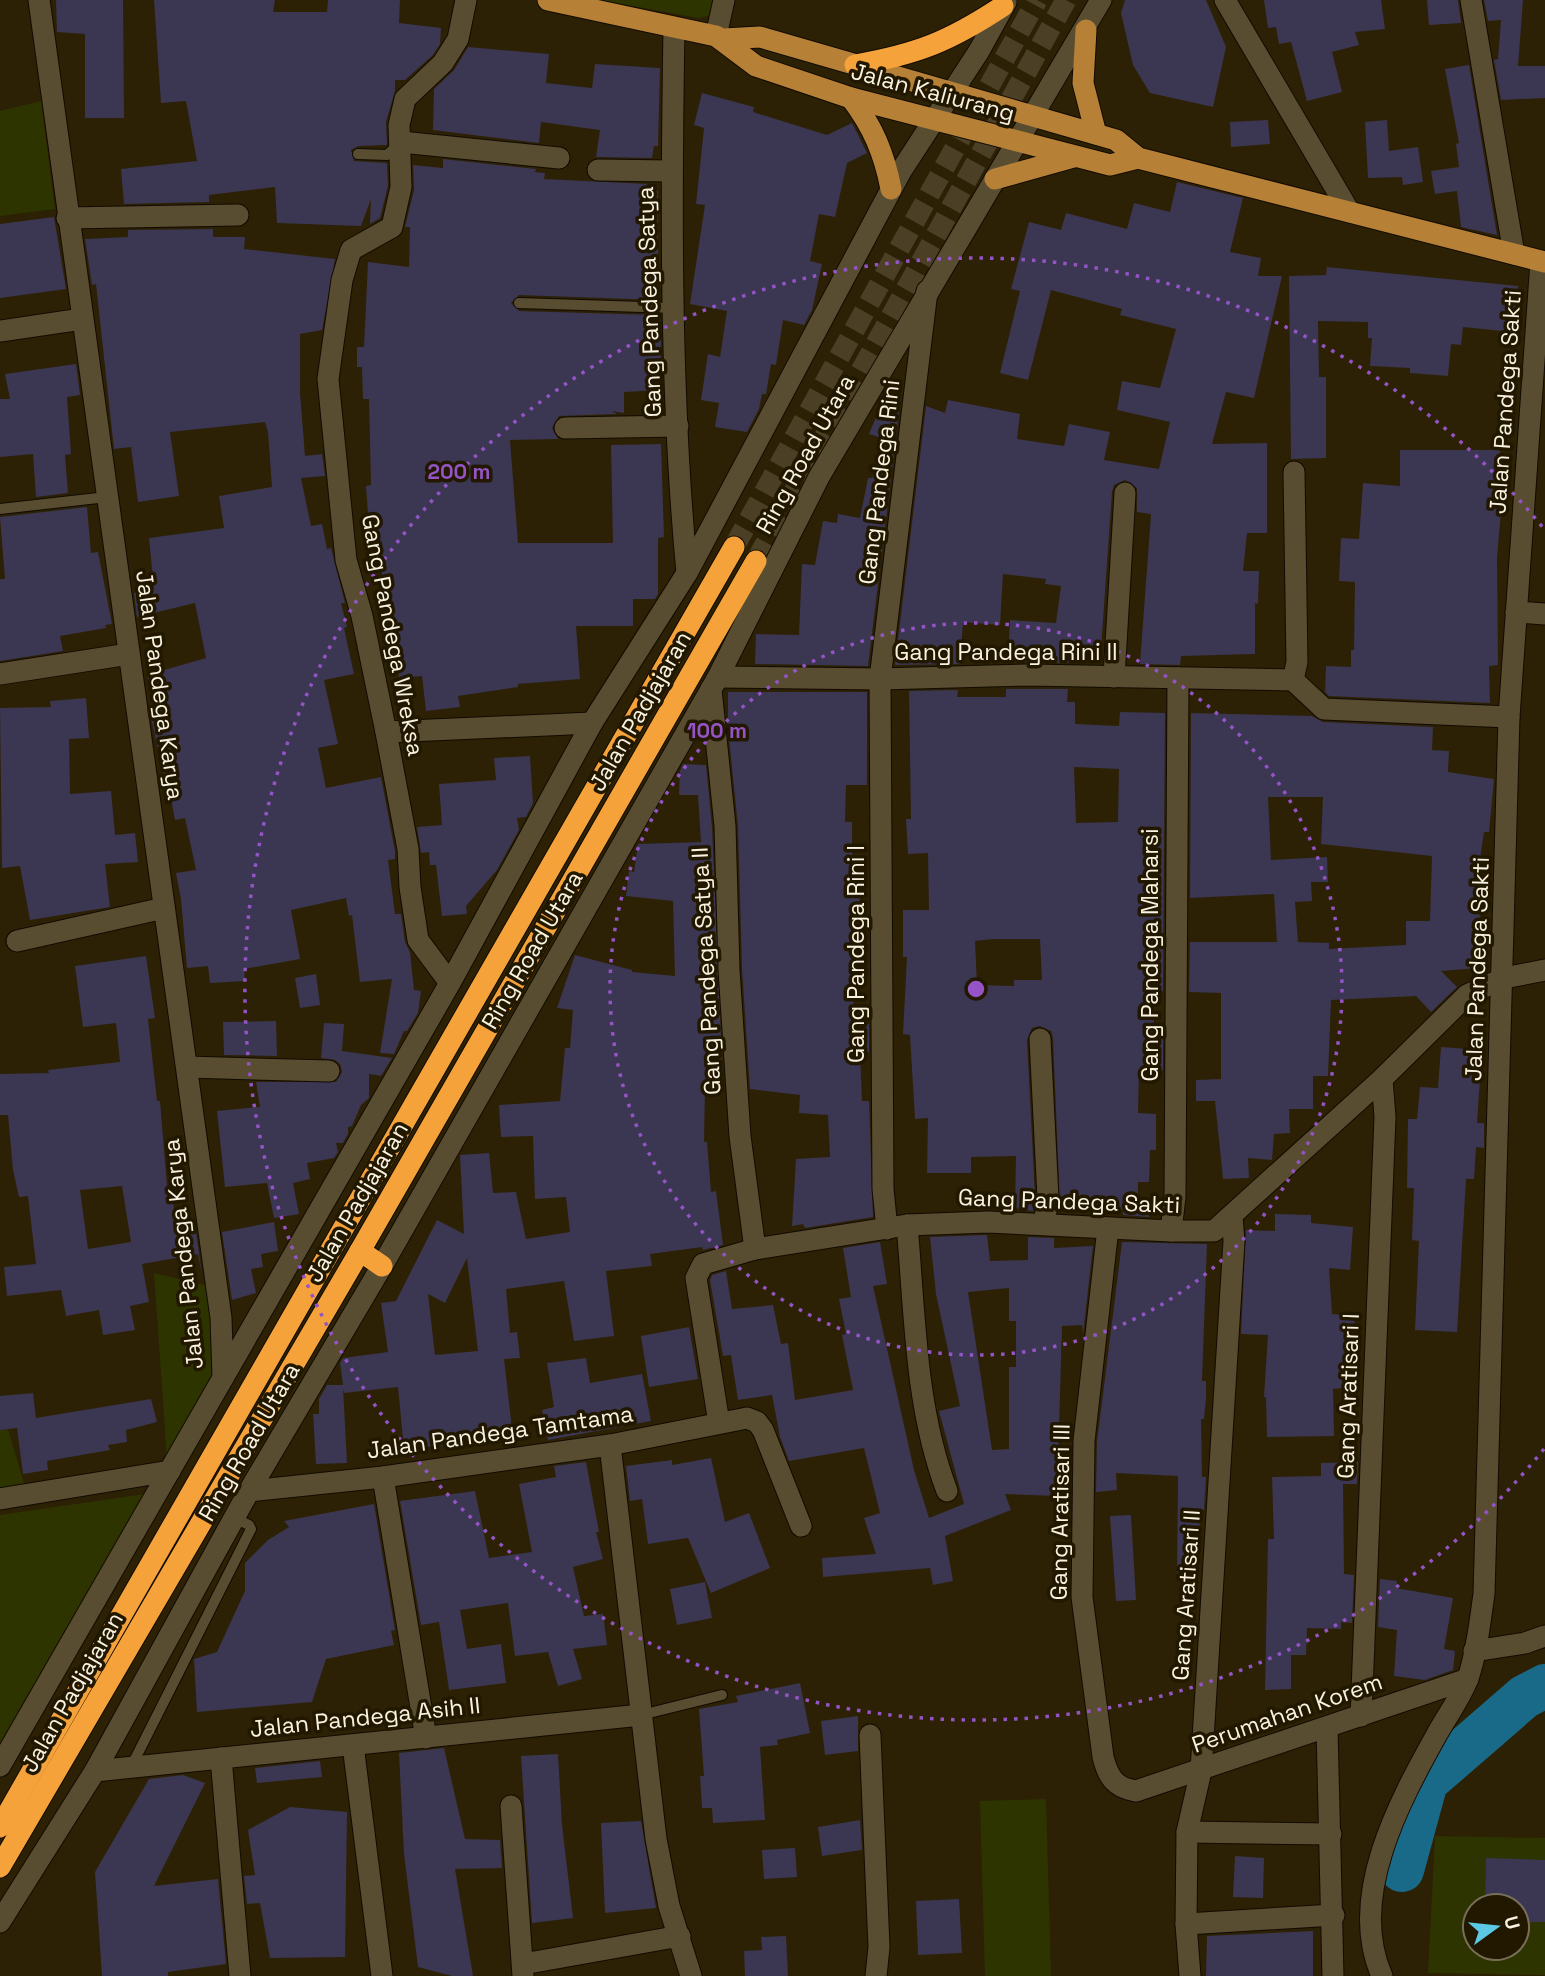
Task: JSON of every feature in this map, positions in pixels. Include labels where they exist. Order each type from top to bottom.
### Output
[{"type":"highway","points":[[855,65],[903,57],[932,47],[961,34],[1005,3]]},
{"type":"highway","name":"Jalan Padjajaran","points":[[0,1827],[734,547]]},
{"type":"highway","name":"Jalan Padjajaran","points":[[0,1867],[360,1251],[756,561]]},
{"type":"highway","points":[[360,1251],[382,1266]]},
{"type":"main road","name":"Jalan Kaliurang","points":[[548,0],[572,3],[720,38],[760,37],[1096,134],[1116,141],[1138,158],[1543,261]]},
{"type":"main road","points":[[1086,30],[1083,83],[1096,134]]},
{"type":"main road","name":"Jalan Kaliurang","points":[[720,38],[756,66],[850,98],[1110,165],[1138,158]]},
{"type":"main road","points":[[850,98],[871,125],[885,156],[891,189]]},
{"type":"main road","points":[[995,178],[1076,157]]},
{"type":"street","name":"Jalan Pandega Karya","points":[[39,0],[221,1318],[223,1378]]},
{"type":"street","name":"Gang Pandega Wreksa","points":[[450,983],[418,940],[410,887],[408,849],[386,732],[362,616],[346,559],[328,379],[342,280],[351,250],[393,227],[401,187],[399,125],[405,99],[443,63],[458,39],[466,0]]},
{"type":"street","points":[[720,38],[724,0]]},
{"type":"street","name":"Ring Road Utara","points":[[0,1922],[95,1771],[249,1490],[382,1266],[715,683],[819,477],[995,178],[1086,30],[1101,0]]},
{"type":"street","points":[[1225,0],[1349,211]]},
{"type":"street","points":[[1471,0],[1514,254]]},
{"type":"street","name":"Ring Road Utara","points":[[0,1766],[450,983],[592,723],[687,573],[891,189],[1005,3]]},
{"type":"street","name":"Gang Pandega Satya","points":[[674,29],[671,171],[674,308],[687,573]]},
{"type":"street","points":[[401,142],[559,158]]},
{"type":"street","points":[[598,170],[671,171]]},
{"type":"street","points":[[67,218],[238,215]]},
{"type":"street","name":"Jalan Pandega Sakti","points":[[1382,1976],[1376,1963],[1371,1925],[1378,1867],[1385,1837],[1415,1774],[1468,1679],[1484,1594],[1504,978],[1509,716],[1543,261]]},
{"type":"street","name":"Gang Pandega Rini","points":[[880,679],[928,291]]},
{"type":"street","points":[[0,331],[82,319]]},
{"type":"street","points":[[565,428],[678,426]]},
{"type":"street","points":[[1294,472],[1297,662],[1293,680],[1324,709],[1509,716]]},
{"type":"street","points":[[1114,677],[1125,493]]},
{"type":"street","points":[[1516,612],[1545,614]]},
{"type":"street","points":[[0,674],[129,653]]},
{"type":"street","name":"Gang Pandega Rini II","points":[[715,683],[1114,677],[1293,680]]},
{"type":"street","name":"Gang Pandega Maharsi","points":[[1171,1231],[1175,1196],[1178,678]]},
{"type":"street","name":"Gang Pandega Rini I","points":[[880,679],[883,1189],[897,1227],[934,1459],[947,1491]]},
{"type":"street","name":"Gang Pandega Satya II","points":[[715,683],[726,826],[729,970],[740,1136],[755,1249]]},
{"type":"street","points":[[386,732],[592,723]]},
{"type":"street","points":[[17,941],[164,908]]},
{"type":"street","name":"Gang Pandega Sakti","points":[[719,1423],[696,1278],[704,1264],[755,1249],[897,1227],[988,1222],[1214,1231],[1382,1079],[1467,995],[1504,978],[1545,970]]},
{"type":"street","points":[[1040,1039],[1048,1198],[1044,1224]]},
{"type":"street","points":[[187,1067],[329,1071]]},
{"type":"street","name":"Gang Aratisari I","points":[[1361,1716],[1385,1117],[1382,1079]]},
{"type":"street","name":"Gang Aratisari II","points":[[1190,1976],[1186,1924],[1187,1832],[1201,1771],[1234,1241],[1232,1217]]},
{"type":"street","name":"Gang Aratisari III","points":[[1108,1228],[1084,1441],[1082,1597],[1103,1757],[1111,1780],[1123,1790]]},
{"type":"street","name":"Jalan Pandega Tamtama","points":[[249,1490],[383,1477],[611,1445],[738,1418],[757,1422],[763,1430],[801,1526]]},
{"type":"street","points":[[611,1445],[656,1839],[669,1906],[691,1976]]},
{"type":"street","points":[[0,1499],[170,1471]]},
{"type":"street","points":[[383,1477],[426,1738]]},
{"type":"street","points":[[1474,1651],[1525,1643],[1545,1636]]},
{"type":"street","name":"Perumahan Korem","points":[[1123,1790],[1136,1791],[1201,1771],[1468,1679]]},
{"type":"street","name":"Jalan Pandega Asih II","points":[[95,1771],[641,1715]]},
{"type":"street","points":[[1327,1728],[1334,1915],[1333,1976]]},
{"type":"street","points":[[870,1735],[878,1947],[876,1976]]},
{"type":"street","points":[[353,1745],[382,1976]]},
{"type":"street","points":[[221,1759],[240,1976]]},
{"type":"street","points":[[511,1806],[523,1970],[680,1937]]},
{"type":"street","points":[[1187,1832],[1331,1834]]},
{"type":"street","points":[[1186,1924],[1334,1915]]},
{"type":"lane","points":[[358,154],[387,155],[401,142]]},
{"type":"lane","points":[[519,303],[674,308]]},
{"type":"lane","points":[[0,509],[107,497]]},
{"type":"lane","points":[[130,1768],[251,1529],[249,1525],[234,1518]]},
{"type":"lane","points":[[641,1715],[722,1695]]},
{"type":"green space","points":[[599,0],[717,0],[716,14],[699,18]]},
{"type":"green space","points":[[41,101],[55,209],[0,216],[0,111]]},
{"type":"green space","points":[[154,1273],[208,1286],[220,1365],[167,1459]]},
{"type":"green space","points":[[8,1429],[25,1487],[0,1490],[0,1430]]},
{"type":"green space","points":[[145,1494],[0,1749],[0,1515]]},
{"type":"green space","points":[[1046,1799],[1051,1976],[985,1976],[980,1801]]},
{"type":"green space","points":[[1435,1836],[1545,1838],[1545,1975],[1428,1973]]},
{"type":"building","points":[[56,0],[123,0],[124,118],[85,118],[85,34],[57,32]]},
{"type":"building","points":[[154,0],[275,0],[273,12],[327,12],[328,0],[400,0],[399,23],[441,28],[440,44],[433,55],[405,80],[395,80],[395,91],[386,122],[387,145],[358,146],[351,150],[354,161],[387,163],[388,186],[380,218],[370,224],[371,199],[361,226],[277,223],[275,187],[209,195],[209,202],[124,204],[121,169],[197,161],[186,101],[161,103]]},
{"type":"building","points":[[1125,0],[1206,0],[1226,47],[1213,107],[1150,93],[1133,65],[1121,13]]},
{"type":"building","points":[[1264,0],[1381,0],[1385,29],[1355,32],[1359,45],[1332,52],[1342,92],[1307,101],[1291,42],[1279,44],[1276,27],[1268,28]]},
{"type":"building","points":[[1427,0],[1458,0],[1461,23],[1429,25]]},
{"type":"building","points":[[1484,0],[1523,0],[1518,66],[1545,66],[1545,98],[1501,100],[1494,60],[1498,59],[1501,20],[1488,21]]},
{"type":"building","points":[[468,47],[549,54],[546,83],[592,88],[595,64],[660,68],[658,146],[654,146],[652,158],[596,157],[600,130],[541,122],[539,143],[433,130],[434,89],[454,70]]},
{"type":"building","points":[[1469,65],[1497,235],[1461,227],[1457,191],[1435,194],[1431,171],[1459,167],[1456,144],[1459,143],[1445,69]]},
{"type":"building","points":[[702,93],[754,107],[753,112],[827,135],[852,123],[867,153],[847,163],[835,217],[819,214],[810,261],[822,264],[812,310],[804,325],[783,320],[776,365],[771,364],[766,394],[762,394],[759,409],[747,432],[715,427],[719,403],[701,400],[708,354],[720,357],[727,311],[690,304],[705,205],[696,204],[704,128],[694,125]]},
{"type":"building","points":[[1268,120],[1270,144],[1231,147],[1230,122]]},
{"type":"building","points":[[1387,120],[1389,151],[1418,147],[1423,182],[1403,185],[1402,177],[1368,178],[1365,122]]},
{"type":"building","points":[[443,159],[536,169],[535,172],[545,173],[544,179],[647,184],[646,190],[658,191],[658,300],[519,295],[511,303],[519,311],[657,315],[657,338],[661,338],[660,390],[624,392],[624,413],[612,411],[617,414],[559,416],[552,428],[558,439],[510,440],[518,543],[613,543],[611,445],[661,444],[664,537],[658,538],[658,594],[655,599],[633,599],[633,626],[576,626],[580,679],[518,684],[518,687],[458,696],[460,707],[426,711],[422,676],[399,678],[397,649],[394,649],[388,594],[384,594],[380,555],[371,556],[366,486],[371,485],[369,399],[363,399],[362,367],[357,367],[357,347],[364,347],[368,262],[409,267],[410,227],[405,227],[414,190],[413,165],[443,168]]},
{"type":"building","points":[[1177,182],[1243,198],[1230,252],[1261,258],[1258,276],[1282,276],[1254,398],[1226,392],[1212,444],[1267,443],[1267,533],[1247,533],[1243,571],[1259,571],[1258,604],[1255,603],[1255,654],[1181,656],[1180,665],[1140,664],[1151,514],[1137,512],[1137,488],[1125,480],[1114,485],[1112,492],[1100,663],[1069,658],[1069,663],[1008,662],[1010,620],[1056,623],[1061,586],[1045,584],[1046,579],[1003,574],[1000,625],[963,622],[960,664],[895,665],[926,406],[945,413],[948,400],[1020,414],[1017,439],[1064,446],[1069,424],[1110,432],[1104,460],[1159,469],[1170,422],[1117,410],[1122,381],[1160,388],[1176,329],[1120,315],[1122,309],[1051,290],[1028,380],[1000,373],[1020,291],[1011,289],[1029,222],[1061,230],[1066,213],[1127,229],[1134,203],[1170,212]]},
{"type":"building","points":[[54,217],[66,289],[0,298],[0,224]]},
{"type":"building","points":[[213,229],[213,237],[245,237],[244,249],[335,259],[322,330],[300,334],[300,393],[305,456],[322,454],[325,476],[301,478],[311,526],[322,524],[327,549],[331,548],[345,603],[341,603],[347,627],[344,628],[354,674],[324,680],[338,744],[318,748],[326,788],[381,777],[395,851],[395,859],[388,860],[395,914],[401,914],[405,942],[410,952],[414,990],[421,991],[418,1013],[407,1031],[404,1031],[394,1054],[380,1053],[392,979],[360,982],[352,915],[349,916],[346,898],[291,910],[300,959],[244,969],[245,981],[210,983],[208,966],[187,968],[176,873],[196,870],[185,818],[175,820],[169,788],[167,789],[151,718],[150,706],[154,705],[147,675],[206,658],[195,603],[137,617],[134,593],[154,589],[149,538],[224,528],[219,496],[272,487],[268,432],[265,422],[170,432],[179,496],[138,502],[131,447],[114,449],[96,284],[92,285],[85,239],[128,237],[128,230]]},
{"type":"building","points":[[1327,267],[1518,286],[1512,332],[1463,327],[1461,345],[1451,344],[1448,376],[1410,373],[1410,368],[1370,366],[1372,338],[1368,338],[1368,322],[1318,321],[1319,377],[1326,377],[1326,458],[1291,459],[1289,276],[1326,275]]},
{"type":"building","points":[[76,364],[80,395],[67,397],[71,454],[65,455],[68,493],[36,497],[33,454],[0,457],[0,399],[10,399],[5,374]]},
{"type":"building","points":[[887,391],[901,396],[868,666],[755,664],[756,634],[799,635],[802,564],[815,565],[823,521],[837,523],[838,514],[860,518],[868,478],[872,478],[882,438],[869,434]]},
{"type":"building","points":[[1400,450],[1500,450],[1503,488],[1497,558],[1498,665],[1489,666],[1490,703],[1329,696],[1325,692],[1326,666],[1351,667],[1351,650],[1354,650],[1355,582],[1339,581],[1341,538],[1359,539],[1363,483],[1400,486]]},
{"type":"building","points":[[87,507],[91,553],[98,552],[112,624],[105,625],[106,628],[60,636],[63,651],[0,661],[0,579],[5,579],[0,517]]},
{"type":"building","points":[[1006,689],[1068,689],[1067,702],[1075,702],[1075,724],[1119,726],[1120,712],[1165,713],[1163,991],[1155,991],[1153,1036],[1163,1035],[1163,1070],[1139,1071],[1138,1113],[1156,1114],[1156,1150],[1150,1150],[1149,1182],[1138,1182],[1138,1210],[1060,1208],[1053,1038],[1051,1031],[1040,1026],[1032,1028],[1027,1040],[1035,1197],[1033,1211],[1015,1208],[1016,1156],[971,1157],[971,1173],[927,1173],[928,1118],[915,1119],[910,1035],[903,1034],[907,957],[903,957],[903,910],[929,910],[928,853],[908,854],[906,819],[911,819],[909,691],[958,690],[957,697],[1006,697]],"holes":[[[1074,767],[1119,769],[1118,822],[1076,823]],[[1040,939],[1042,980],[1014,980],[1014,986],[977,985],[975,941]]]},
{"type":"building","points":[[728,692],[867,692],[867,785],[846,785],[845,822],[852,822],[852,880],[861,881],[853,1006],[860,1007],[858,1024],[869,1024],[869,1052],[860,1051],[862,1101],[869,1101],[873,1217],[805,1228],[803,1224],[792,1226],[796,1159],[830,1157],[828,1115],[799,1113],[800,1095],[750,1089],[742,969],[738,826],[728,729]]},
{"type":"building","points":[[86,698],[89,738],[69,739],[70,794],[111,791],[115,835],[135,833],[138,862],[105,864],[110,907],[30,920],[20,866],[2,868],[0,708],[51,707],[50,701]]},
{"type":"building","points":[[1191,713],[1312,716],[1323,722],[1433,727],[1432,750],[1449,751],[1448,772],[1494,779],[1489,832],[1484,832],[1478,872],[1481,943],[1478,943],[1479,968],[1441,971],[1457,987],[1431,1012],[1416,996],[1331,1000],[1328,1076],[1313,1076],[1313,1109],[1289,1109],[1290,1133],[1274,1134],[1272,1160],[1248,1158],[1249,1178],[1223,1179],[1215,1101],[1196,1101],[1196,1080],[1221,1079],[1221,993],[1189,992],[1190,942],[1277,942],[1274,894],[1190,898]],"holes":[[[1268,797],[1323,797],[1321,844],[1432,856],[1430,921],[1406,921],[1406,945],[1329,949],[1329,943],[1298,942],[1295,902],[1312,901],[1311,882],[1328,882],[1327,857],[1271,860]]]},
{"type":"building","points":[[530,756],[533,803],[526,817],[517,818],[519,830],[497,870],[466,906],[467,914],[442,916],[436,865],[430,865],[429,852],[421,853],[417,827],[442,825],[439,784],[496,780],[494,758]]},
{"type":"building","points":[[683,764],[706,765],[712,827],[723,1085],[705,1084],[704,1142],[707,1142],[711,1192],[716,1191],[723,1245],[703,1250],[702,1247],[650,1254],[652,1266],[606,1271],[614,1336],[574,1341],[564,1281],[506,1289],[510,1333],[517,1332],[520,1358],[504,1359],[512,1429],[461,1435],[462,1444],[404,1449],[398,1387],[344,1393],[343,1388],[347,1463],[316,1464],[313,1414],[319,1414],[319,1399],[327,1385],[343,1385],[340,1363],[343,1358],[388,1352],[381,1303],[396,1301],[437,1220],[464,1234],[460,1155],[489,1153],[493,1193],[516,1192],[526,1239],[570,1232],[566,1197],[535,1199],[533,1136],[501,1137],[499,1105],[560,1101],[565,1048],[570,1048],[573,1010],[557,1008],[575,955],[632,972],[675,976],[673,901],[626,896],[629,871],[634,872],[638,844],[701,842],[698,795],[679,795]],"holes":[[[467,1258],[478,1351],[435,1355],[428,1294],[445,1303]]]},
{"type":"building","points":[[146,956],[155,1018],[148,1019],[157,1101],[160,1101],[168,1198],[172,1197],[177,1227],[195,1225],[202,1275],[198,1254],[142,1264],[149,1302],[130,1306],[135,1330],[103,1335],[99,1310],[66,1316],[61,1290],[7,1296],[4,1267],[36,1264],[28,1196],[19,1197],[13,1170],[8,1115],[0,1115],[0,1074],[49,1073],[48,1070],[120,1062],[116,1023],[83,1027],[75,966]],"holes":[[[122,1186],[131,1242],[88,1249],[80,1190]]]},
{"type":"building","points":[[316,974],[320,1005],[300,1008],[295,978]]},
{"type":"building","points":[[276,1021],[277,1056],[224,1055],[223,1022]]},
{"type":"building","points":[[324,1023],[344,1024],[342,1051],[392,1058],[381,1076],[369,1074],[369,1098],[361,1105],[352,1126],[348,1127],[343,1143],[336,1143],[338,1152],[334,1158],[307,1163],[310,1179],[293,1183],[299,1214],[274,1218],[267,1183],[225,1187],[217,1111],[260,1107],[256,1082],[336,1082],[342,1072],[340,1064],[335,1060],[321,1058]]},
{"type":"building","points":[[1441,1047],[1482,1050],[1477,1123],[1484,1123],[1484,1148],[1476,1147],[1474,1179],[1466,1179],[1457,1332],[1415,1330],[1419,1241],[1412,1240],[1414,1188],[1407,1188],[1408,1119],[1417,1119],[1420,1087],[1438,1088]]},
{"type":"building","points":[[1123,1211],[1149,1211],[1149,1217],[1123,1215]]},
{"type":"building","points":[[1275,1214],[1311,1215],[1311,1223],[1353,1227],[1350,1270],[1329,1268],[1332,1314],[1355,1316],[1354,1335],[1349,1334],[1352,1387],[1333,1389],[1334,1436],[1267,1437],[1264,1397],[1268,1335],[1241,1334],[1246,1230],[1275,1231]]},
{"type":"building","points":[[274,1222],[278,1251],[261,1254],[263,1267],[251,1269],[256,1293],[232,1300],[222,1232]]},
{"type":"building","points":[[987,1235],[990,1261],[1028,1260],[1028,1237],[1054,1238],[1054,1248],[1093,1246],[1083,1334],[1082,1325],[1062,1326],[1057,1496],[1005,1494],[1011,1510],[945,1536],[953,1581],[933,1585],[930,1568],[823,1577],[822,1558],[876,1554],[864,1518],[880,1513],[864,1448],[789,1461],[780,1437],[772,1395],[738,1400],[731,1355],[723,1356],[710,1280],[712,1275],[726,1271],[732,1309],[773,1305],[781,1344],[788,1343],[795,1400],[853,1390],[842,1335],[846,1334],[839,1299],[851,1297],[843,1248],[880,1242],[887,1284],[873,1286],[914,1470],[929,1518],[964,1504],[939,1411],[960,1406],[936,1294],[930,1237]],"holes":[[[1009,1288],[1009,1321],[1016,1321],[1016,1367],[1009,1367],[1009,1449],[992,1450],[968,1292]]]},
{"type":"building","points":[[1122,1242],[1207,1244],[1202,1381],[1206,1381],[1206,1398],[1204,1419],[1201,1419],[1202,1477],[1206,1477],[1204,1510],[1200,1510],[1198,1578],[1177,1577],[1178,1476],[1116,1473],[1117,1490],[1096,1492],[1097,1442]]},
{"type":"building","points":[[689,1327],[698,1379],[649,1387],[641,1336]]},
{"type":"building","points":[[586,1358],[590,1383],[642,1374],[651,1421],[548,1440],[542,1410],[554,1407],[547,1363]]},
{"type":"building","points":[[33,1393],[36,1418],[151,1399],[157,1422],[126,1430],[127,1442],[108,1445],[110,1450],[47,1461],[48,1470],[23,1474],[17,1428],[0,1430],[0,1396]]},
{"type":"building","points":[[711,1458],[725,1522],[749,1513],[770,1568],[711,1593],[688,1538],[648,1544],[642,1499],[630,1501],[626,1466],[672,1460],[672,1465]]},
{"type":"building","points":[[586,1462],[599,1532],[596,1532],[603,1559],[573,1567],[584,1616],[603,1614],[607,1645],[573,1649],[582,1679],[558,1686],[548,1652],[515,1656],[508,1603],[460,1610],[467,1649],[501,1644],[506,1683],[449,1690],[439,1622],[421,1625],[400,1501],[475,1491],[489,1558],[532,1552],[519,1484],[556,1477],[554,1466]]},
{"type":"building","points":[[1358,1462],[1357,1484],[1343,1484],[1344,1574],[1354,1575],[1352,1623],[1341,1622],[1341,1629],[1307,1628],[1306,1655],[1291,1655],[1291,1689],[1265,1690],[1268,1539],[1274,1539],[1272,1477],[1321,1476],[1321,1463]]},
{"type":"building","points":[[374,1504],[395,1630],[391,1631],[394,1645],[326,1659],[312,1702],[197,1712],[194,1659],[217,1652],[245,1591],[245,1563],[268,1540],[289,1527],[284,1521]]},
{"type":"building","points":[[1131,1515],[1136,1600],[1116,1601],[1110,1516]]},
{"type":"building","points":[[1380,1579],[1397,1581],[1396,1588],[1453,1598],[1444,1649],[1455,1651],[1453,1670],[1425,1680],[1394,1676],[1397,1630],[1378,1627]]},
{"type":"building","points":[[705,1582],[712,1618],[677,1625],[670,1589]]},
{"type":"building","points":[[800,1683],[810,1733],[777,1740],[778,1745],[760,1747],[765,1820],[713,1823],[712,1808],[702,1808],[700,1776],[704,1776],[699,1709],[738,1702],[736,1696]]},
{"type":"building","points":[[858,1716],[858,1751],[825,1755],[821,1721]]},
{"type":"building","points":[[444,1748],[465,1839],[500,1840],[502,1868],[455,1869],[473,1976],[452,1976],[418,1967],[404,1854],[399,1753]]},
{"type":"building","points":[[558,1754],[562,1825],[573,1918],[532,1923],[521,1756]]},
{"type":"building","points":[[320,1761],[322,1777],[257,1783],[255,1768]]},
{"type":"building","points":[[183,1775],[205,1783],[154,1886],[218,1879],[226,1964],[168,1972],[168,1976],[102,1976],[95,1872],[149,1779]]},
{"type":"building","points":[[290,1807],[347,1812],[345,1957],[270,1958],[260,1903],[247,1904],[244,1876],[255,1875],[248,1830]]},
{"type":"building","points":[[860,1820],[862,1850],[822,1856],[818,1827]]},
{"type":"building","points":[[641,1821],[656,1908],[605,1913],[601,1823]]},
{"type":"building","points":[[795,1848],[797,1877],[764,1879],[762,1850]]},
{"type":"building","points":[[1235,1856],[1264,1858],[1263,1898],[1233,1897]]},
{"type":"building","points":[[1486,1858],[1545,1860],[1545,1922],[1531,1922],[1531,1892],[1485,1892]]},
{"type":"building","points":[[959,1899],[962,1953],[918,1955],[916,1901]]},
{"type":"building","points":[[1313,1931],[1313,1976],[1206,1976],[1207,1936]]},
{"type":"building","points":[[786,1936],[788,1976],[745,1976],[744,1951],[762,1950],[761,1937]]},
{"type":"waterway","points":[[1402,1870],[1426,1782],[1524,1697],[1545,1686]]},
{"type":"tunnel","points":[[734,547],[1037,0]]},
{"type":"tunnel","points":[[756,561],[1066,0]]}]
